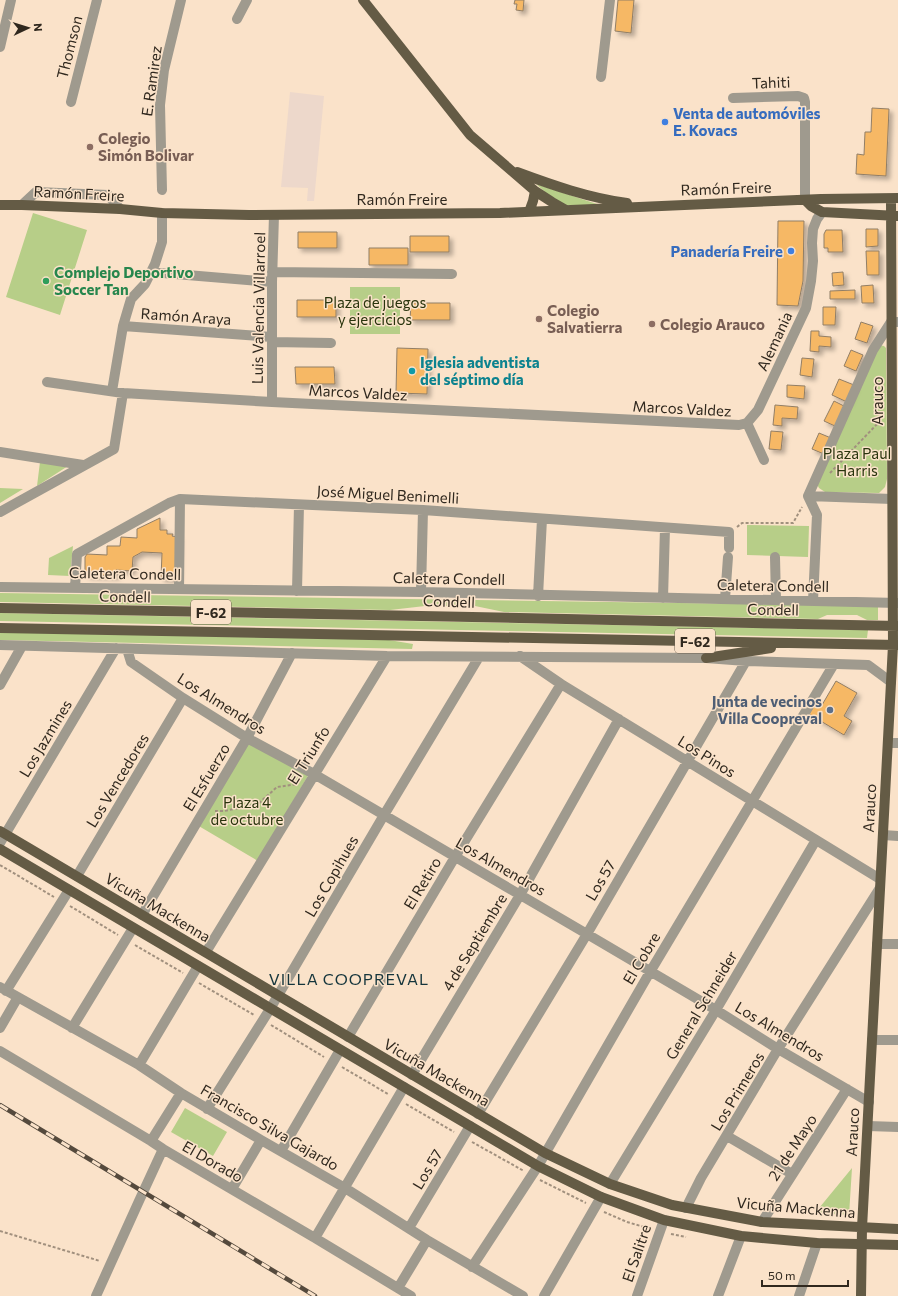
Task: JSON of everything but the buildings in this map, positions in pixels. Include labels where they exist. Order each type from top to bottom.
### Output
[{"type":"main road","points":[[364,0],[470,135],[535,191],[566,210]]},
{"type":"main road","points":[[507,168],[536,179],[599,197],[650,206]]},
{"type":"main road","points":[[529,212],[535,191]]},
{"type":"main road","points":[[822,212],[828,205],[840,198]]},
{"type":"main road","name":"Ramón Freire","points":[[0,205],[120,209],[162,213],[274,215],[529,212],[840,198],[894,198]]},
{"type":"main road","name":"Arauco","points":[[861,1296],[862,1228],[880,884],[883,835],[893,743],[891,682],[895,645],[895,522],[892,499],[895,425],[892,409],[895,322],[894,198]]},
{"type":"main road","points":[[805,200],[811,206],[822,212],[894,216]]},
{"type":"main road","name":"Condell","points":[[0,608],[895,626]]},
{"type":"main road","name":"F-62","points":[[0,628],[895,645]]},
{"type":"main road","points":[[706,658],[796,644]]},
{"type":"main road","name":"Vicuña Mackenna","points":[[2,836],[77,876],[545,1153],[610,1184],[672,1205],[762,1222],[898,1229]]},
{"type":"main road","name":"Vicuña Mackenna","points":[[0,849],[538,1166],[601,1198],[664,1220],[741,1236],[817,1243],[898,1245]]},
{"type":"street","points":[[0,47],[11,0]]},
{"type":"street","name":"Thomson","points":[[71,102],[96,0]]},
{"type":"street","name":"E. Ramirez","points":[[162,190],[160,105],[164,70],[181,0]]},
{"type":"street","points":[[237,19],[247,0]]},
{"type":"street","points":[[602,77],[610,0]]},
{"type":"street","name":"Tahiti","points":[[733,98],[798,96],[804,98],[805,200]]},
{"type":"street","points":[[22,205],[36,192],[108,194],[120,209]]},
{"type":"street","name":"Alemania","points":[[758,410],[806,308],[813,262],[813,229],[822,212]]},
{"type":"street","points":[[112,391],[123,326],[131,298],[145,284],[155,264],[162,242],[162,213]]},
{"type":"street","name":"Luis Valencia Villarroel","points":[[272,402],[272,277],[274,215]]},
{"type":"street","points":[[151,272],[272,277],[452,274]]},
{"type":"street","name":"Arauco","points":[[808,496],[873,350],[895,322]]},
{"type":"street","name":"Ramón Araya","points":[[123,326],[331,343]]},
{"type":"street","name":"Marcos Valdez","points":[[48,382],[123,393],[727,425],[740,425],[747,423],[758,410]]},
{"type":"street","points":[[0,512],[114,449],[123,393]]},
{"type":"street","points":[[747,423],[764,460]]},
{"type":"street","points":[[0,452],[82,466]]},
{"type":"street","points":[[814,601],[817,515],[808,496],[892,499]]},
{"type":"street","points":[[179,589],[180,499]]},
{"type":"street","name":"José Miguel Benimelli","points":[[75,588],[77,554],[169,503],[180,499],[423,510],[729,532]]},
{"type":"street","points":[[297,591],[299,504]]},
{"type":"street","points":[[421,592],[423,510]]},
{"type":"street","points":[[538,596],[542,519]]},
{"type":"street","points":[[663,598],[664,528]]},
{"type":"street","points":[[725,599],[729,532]]},
{"type":"street","points":[[775,557],[776,600]]},
{"type":"street","name":"Caletera Condell","points":[[0,587],[421,592],[538,596],[895,603]]},
{"type":"street","points":[[0,645],[387,656],[706,658],[746,661],[868,665],[891,682]]},
{"type":"street","points":[[0,685],[22,646]]},
{"type":"street","name":"Los Jazmines","points":[[2,836],[116,648]]},
{"type":"street","name":"Los Almendros","points":[[127,649],[131,662],[183,698],[311,778],[384,815],[716,1010],[778,1049],[869,1102]]},
{"type":"street","name":"El Esfuerzo","points":[[142,914],[247,738],[292,653]]},
{"type":"street","name":"El Triunfo","points":[[206,952],[387,656]]},
{"type":"street","name":"Los Pinos","points":[[520,656],[561,684],[816,840],[880,884]]},
{"type":"street","name":"Los Copihues","points":[[207,1109],[278,995],[479,657]]},
{"type":"street","name":"Los 57","points":[[478,1114],[587,934],[746,661]]},
{"type":"street","name":"El Cobre","points":[[472,1267],[538,1166],[650,972],[834,664]]},
{"type":"street","name":"El Retiro","points":[[348,1037],[455,857],[561,684]]},
{"type":"street","name":"Los Vencedores","points":[[77,876],[183,698]]},
{"type":"street","name":"4 de Septiembre","points":[[412,1074],[520,895],[619,719]]},
{"type":"street","points":[[883,835],[898,836]]},
{"type":"street","name":"General Schneider","points":[[610,1184],[716,1010],[816,840]]},
{"type":"street","name":"Los Primeros","points":[[686,1208],[701,1178],[728,1136],[778,1049],[880,884]]},
{"type":"street","points":[[3,989],[69,890]]},
{"type":"street","points":[[72,1028],[133,928]]},
{"type":"street","points":[[877,944],[898,944]]},
{"type":"street","points":[[139,1065],[198,966]]},
{"type":"street","name":"Francisco Silva Gajardo","points":[[3,989],[139,1065],[207,1109],[346,1188],[472,1267],[508,1292],[523,1296]]},
{"type":"street","points":[[0,1028],[18,997]]},
{"type":"street","points":[[872,1040],[898,1040]]},
{"type":"street","points":[[281,1151],[340,1050]]},
{"type":"street","name":"El Dorado","points":[[0,1051],[411,1296]]},
{"type":"street","points":[[315,1238],[346,1188],[404,1087]]},
{"type":"street","name":"21 de Mayo","points":[[762,1222],[847,1089]]},
{"type":"street","points":[[151,1141],[181,1093]]},
{"type":"street","name":"Los 57","points":[[409,1228],[470,1126]]},
{"type":"street","points":[[868,1126],[898,1127]]},
{"type":"street","points":[[728,1136],[792,1174]]},
{"type":"street","points":[[232,1189],[261,1140]]},
{"type":"street","points":[[96,1296],[163,1149]]},
{"type":"street","points":[[544,1296],[601,1198]]},
{"type":"street","name":"El Salitre","points":[[637,1296],[664,1220]]},
{"type":"street","points":[[718,1296],[741,1236]]},
{"type":"street","points":[[398,1288],[427,1240]]},
{"type":"street","points":[[799,1296],[817,1243]]},
{"type":"path","points":[[829,474],[892,409]]},
{"type":"path","points":[[729,532],[742,524],[793,522],[808,496]]},
{"type":"path","points":[[204,810],[224,811],[258,804],[277,787],[311,778]]},
{"type":"path","points":[[0,1231],[110,1264]]},
{"type":"shaded area","points":[[290,92],[324,96],[314,201],[307,201],[308,188],[281,187]]},
{"type":"green space","points":[[536,184],[600,205],[565,205],[553,199]]},
{"type":"green space","points":[[33,213],[87,230],[60,315],[6,297]]},
{"type":"green space","name":"Plaza de juegos y ejercicios","points":[[350,287],[400,287],[400,334],[350,334]]},
{"type":"green space","name":"Plaza Paul Harris","points":[[879,345],[886,348],[887,479],[885,487],[879,493],[825,492],[819,488],[816,482]]},
{"type":"green space","points":[[40,462],[68,466],[37,486]]},
{"type":"green space","points":[[0,488],[23,489],[0,503]]},
{"type":"green space","points":[[747,525],[809,526],[808,557],[747,555]]},
{"type":"green space","points":[[73,546],[70,576],[48,575],[49,558]]},
{"type":"green space","points":[[0,593],[878,606],[878,620],[867,620],[857,615],[827,615],[818,619],[504,612],[475,606],[425,606],[390,610],[0,602]]},
{"type":"green space","points":[[0,613],[868,630],[867,638],[0,621]]},
{"type":"green space","points":[[0,631],[383,639],[413,644],[412,649],[0,640]]},
{"type":"green space","name":"Plaza 4 de octubre","points":[[249,741],[309,774],[258,861],[197,825]]},
{"type":"green space","points":[[185,1108],[227,1132],[213,1156],[171,1132]]},
{"type":"green space","points":[[852,1168],[849,1215],[815,1213]]},
{"type":"railway","points":[[0,1105],[315,1296]]},
{"type":"place","name":"Venta de automóviles E. Kovacs","points":[[665,122]]},
{"type":"place","name":"Colegio Simón Bolivar","points":[[90,147]]},
{"type":"place","name":"Panadería Freire","points":[[791,251]]},
{"type":"place","name":"Complejo Deportivo Soccer Tan","points":[[46,281]]},
{"type":"place","name":"Colegio Salvatierra","points":[[539,319]]},
{"type":"place","name":"Colegio Arauco","points":[[652,324]]},
{"type":"place","name":"Iglesia adventista del séptimo día","points":[[412,371]]},
{"type":"place","name":"Junta de vecinos Villa Coopreval","points":[[830,710]]},
{"type":"district","name":"VILLA COOPREVAL","points":[[349,978]]}]
